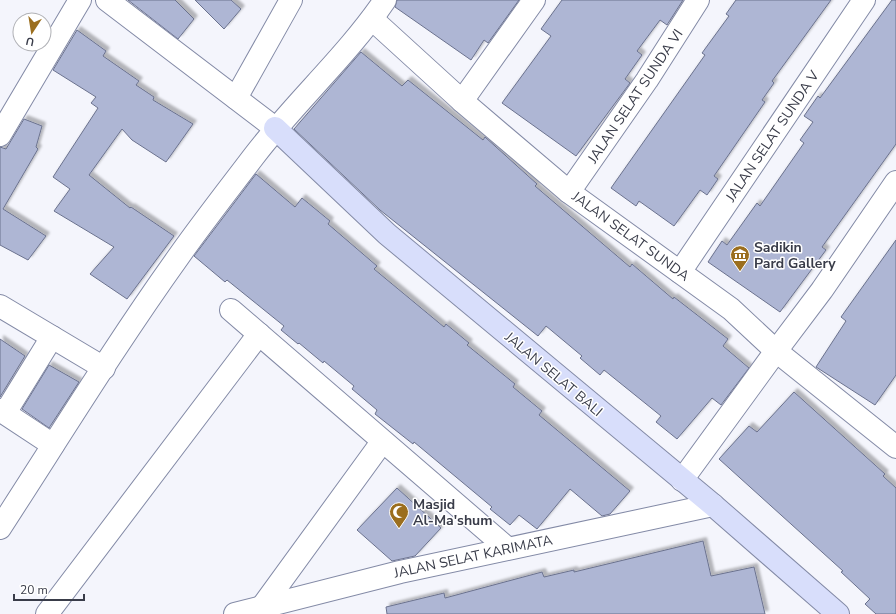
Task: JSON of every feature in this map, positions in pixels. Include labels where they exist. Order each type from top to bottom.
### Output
[{"type":"street","points":[[0,135],[80,0]]},
{"type":"street","points":[[107,0],[275,128]]},
{"type":"street","points":[[236,98],[291,0]]},
{"type":"street","points":[[0,528],[53,445],[179,256],[275,128],[307,95],[372,19],[385,0]]},
{"type":"street","points":[[462,101],[534,0]]},
{"type":"street","name":"JALAN SELAT SUNDA VI","points":[[570,192],[647,80],[698,0]]},
{"type":"street","name":"JALAN SELAT SUNDA V","points":[[680,272],[864,0]]},
{"type":"street","name":"JALAN SELAT SUNDA","points":[[372,19],[462,101],[570,192],[732,309],[776,350],[893,437]]},
{"type":"street","name":"JALAN SELAT BALI","points":[[275,128],[387,234],[713,505],[838,614]]},
{"type":"street","points":[[682,480],[776,350],[822,290],[896,182]]},
{"type":"street","points":[[0,306],[104,368]]},
{"type":"street","points":[[231,310],[382,442],[507,548]]},
{"type":"street","points":[[47,614],[259,334]]},
{"type":"street","points":[[52,337],[3,412],[53,445]]},
{"type":"street","points":[[262,607],[382,442]]},
{"type":"street","name":"JALAN SELAT KARIMATA","points":[[235,614],[400,572],[713,505]]},
{"type":"building","points":[[128,0],[175,0],[194,19],[178,39]]},
{"type":"building","points":[[195,0],[231,0],[241,9],[224,29]]},
{"type":"building","points":[[397,0],[519,0],[488,43],[484,40],[471,60],[395,7]]},
{"type":"building","points":[[562,0],[683,0],[667,25],[660,20],[637,51],[642,55],[625,79],[630,83],[576,156],[502,103],[551,36],[541,29]]},
{"type":"building","points":[[736,0],[831,0],[772,81],[774,83],[762,100],[765,102],[714,176],[718,179],[707,195],[700,190],[674,226],[639,201],[636,206],[611,188],[705,55],[702,53],[729,16],[726,14]]},
{"type":"building","points":[[892,0],[896,0],[896,144],[822,247],[826,250],[780,312],[708,262],[722,241],[727,245],[757,203],[760,206],[804,143],[800,140],[813,122],[804,116],[818,96],[820,98]]},
{"type":"building","points":[[77,30],[106,51],[103,56],[139,81],[136,85],[154,97],[153,100],[193,124],[166,162],[132,140],[122,129],[89,175],[130,208],[131,207],[174,236],[127,299],[90,274],[114,247],[54,211],[70,189],[53,177],[98,108],[91,103],[96,97],[53,70]]},
{"type":"building","points":[[361,52],[402,86],[408,80],[483,140],[485,137],[537,184],[535,186],[630,267],[632,264],[673,299],[674,297],[728,339],[723,346],[749,368],[721,405],[712,398],[677,439],[656,422],[661,416],[604,370],[600,375],[580,358],[582,356],[546,326],[538,336],[380,210],[294,129]]},
{"type":"building","points":[[24,119],[42,126],[36,147],[38,149],[3,209],[46,236],[28,260],[0,245],[0,147],[6,149]]},
{"type":"building","points":[[256,174],[295,207],[302,198],[330,221],[328,224],[377,266],[374,269],[444,327],[446,324],[469,343],[467,345],[515,384],[513,387],[542,411],[539,415],[630,491],[610,514],[602,516],[570,489],[537,529],[519,515],[510,525],[490,509],[492,507],[414,442],[413,444],[375,414],[377,410],[352,389],[354,386],[324,361],[323,363],[281,330],[284,326],[227,280],[225,282],[194,256]]},
{"type":"building","points":[[896,240],[896,375],[875,405],[816,367],[846,321],[841,317]]},
{"type":"building","points":[[0,339],[25,356],[0,397]]},
{"type":"building","points":[[49,365],[79,382],[49,428],[22,409]]},
{"type":"building","points":[[794,392],[885,474],[883,476],[896,488],[896,614],[876,614],[865,604],[870,599],[841,572],[843,571],[719,459],[749,426],[757,432]]},
{"type":"building","name":"Masjid Al-Ma'shum","points":[[397,488],[441,528],[415,556],[392,561],[357,530]]},
{"type":"building","points":[[703,541],[711,576],[754,567],[765,614],[387,614],[386,607],[444,593],[445,598],[542,572],[544,577],[574,570],[574,572]]},
{"type":"place","name":"Sadikin Pard Gallery","points":[[740,272]]},
{"type":"place","name":"Masjid Al-Ma'shum","points":[[399,529]]}]
